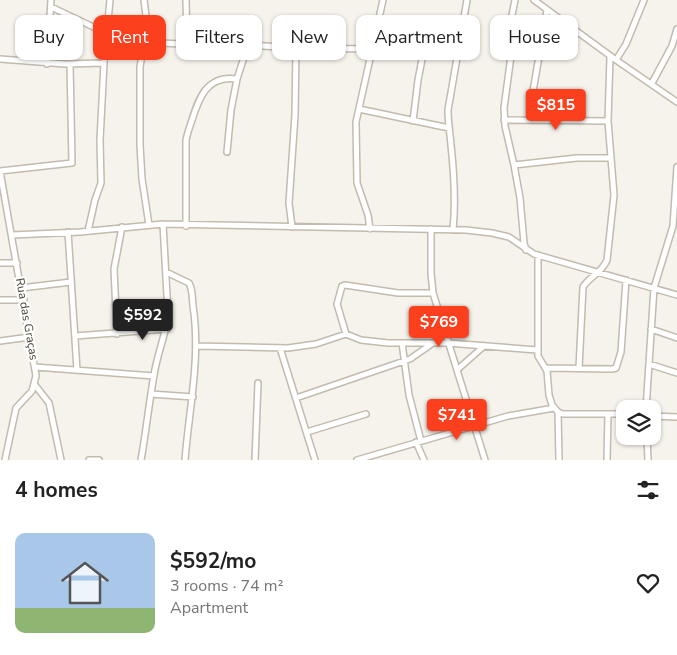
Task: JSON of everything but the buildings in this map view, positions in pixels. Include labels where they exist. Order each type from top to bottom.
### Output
[{"type":"street","points":[[47,64],[51,0]]},
{"type":"street","points":[[108,15],[110,0]]},
{"type":"street","points":[[144,0],[146,15]]},
{"type":"street","points":[[186,0],[186,15]]},
{"type":"street","points":[[379,15],[382,0]]},
{"type":"street","points":[[453,230],[455,202],[448,110],[467,0]]},
{"type":"street","points":[[515,0],[510,25],[511,56],[504,120],[514,165],[522,211],[524,243],[527,251]]},
{"type":"street","points":[[534,0],[677,102]]},
{"type":"street","points":[[579,368],[583,287],[586,282],[599,272],[607,260],[614,195],[608,121],[613,58],[626,44],[644,0]]},
{"type":"street","points":[[51,7],[93,27]]},
{"type":"street","points":[[531,120],[532,97],[547,10]]},
{"type":"street","points":[[652,83],[674,47],[677,29]]},
{"type":"street","points":[[0,59],[47,64],[104,63]]},
{"type":"street","points":[[88,231],[101,183],[100,140],[104,60]]},
{"type":"street","points":[[141,60],[140,145],[142,179],[149,225]]},
{"type":"street","points":[[227,152],[231,110],[243,60]]},
{"type":"street","points":[[292,228],[289,203],[295,115],[296,60]]},
{"type":"street","points":[[370,60],[355,128],[357,183],[368,215],[370,228]]},
{"type":"street","points":[[413,121],[422,60]]},
{"type":"street","points":[[0,171],[72,163],[70,64]]},
{"type":"street","points":[[186,226],[186,140],[188,132],[206,88],[215,81],[237,79]]},
{"type":"street","points":[[359,109],[449,128]]},
{"type":"street","points":[[504,120],[608,121]]},
{"type":"street","points":[[514,165],[578,158],[611,158]]},
{"type":"street","points":[[647,400],[654,288],[674,231],[677,167]]},
{"type":"street","name":"Rua das Graças","points":[[0,171],[35,367],[35,385]]},
{"type":"street","points":[[0,209],[7,208]]},
{"type":"street","points":[[141,460],[159,348],[167,329],[168,314],[163,224]]},
{"type":"street","points":[[12,235],[88,231],[163,224],[292,228],[431,229],[492,233],[509,238],[527,251],[538,255],[677,296]]},
{"type":"street","points":[[117,334],[114,269],[122,227]]},
{"type":"street","points":[[431,229],[433,293],[485,460]]},
{"type":"street","points":[[68,232],[77,370]]},
{"type":"street","points":[[538,255],[537,350],[539,359],[546,368],[550,399],[556,410],[559,460]]},
{"type":"street","points":[[0,263],[17,263]]},
{"type":"street","points":[[166,272],[185,280],[191,286],[195,314],[196,346],[193,397],[187,430],[185,460]]},
{"type":"street","points":[[546,368],[612,369],[617,366],[621,352],[626,280]]},
{"type":"street","points":[[21,288],[71,282]]},
{"type":"street","points":[[346,334],[337,304],[342,286],[398,293],[433,293]]},
{"type":"street","points":[[0,300],[24,300]]},
{"type":"street","points":[[75,336],[167,329]]},
{"type":"street","points":[[651,329],[677,338]]},
{"type":"street","points":[[196,346],[280,348],[316,344],[346,334],[361,340],[402,343],[448,343],[537,350]]},
{"type":"street","points":[[0,341],[30,337]]},
{"type":"street","points":[[402,343],[409,395],[424,460]]},
{"type":"street","points":[[296,398],[404,361],[416,356],[433,343]]},
{"type":"street","points":[[458,369],[484,346]]},
{"type":"street","points":[[280,348],[315,460]]},
{"type":"street","points":[[649,364],[677,373]]},
{"type":"street","points":[[35,367],[154,376]]},
{"type":"street","points":[[255,460],[258,383]]},
{"type":"street","points":[[5,460],[16,408],[32,391],[35,385],[49,403],[61,460]]},
{"type":"street","points":[[152,394],[193,397]]},
{"type":"street","points":[[357,460],[514,414],[556,410],[570,414],[616,414]]},
{"type":"street","points":[[306,432],[366,414]]},
{"type":"street","points":[[607,460],[608,414]]},
{"type":"street","points":[[661,416],[677,417]]},
{"type":"street","points":[[647,445],[648,460]]},
{"type":"street","points":[[89,460],[99,460]]}]
